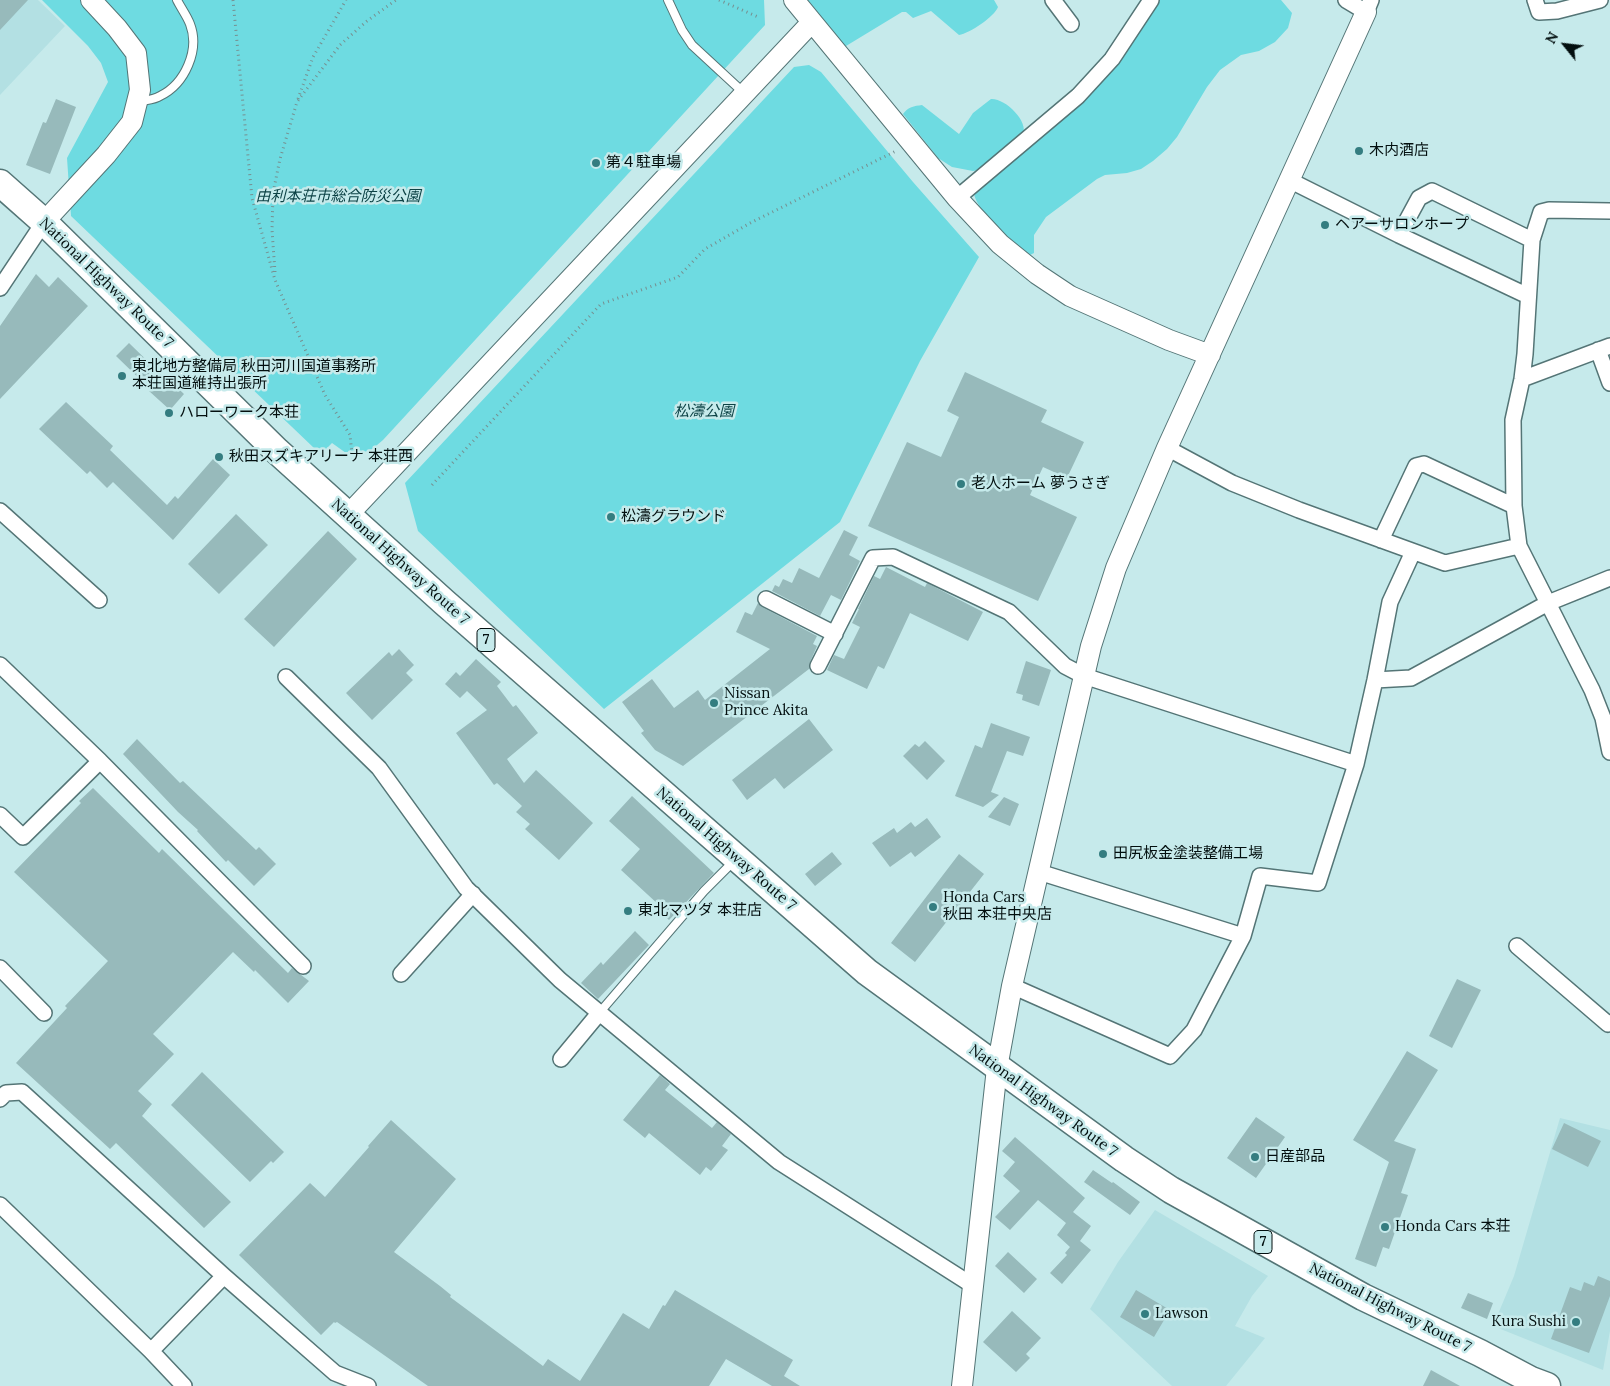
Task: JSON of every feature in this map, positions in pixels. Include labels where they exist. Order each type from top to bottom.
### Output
[{"type":"highway","name":"National Highway Route 7","points":[[0,183],[44,222],[270,444],[348,515],[444,602],[867,972],[997,1068],[1124,1159],[1171,1190],[1363,1297],[1480,1353],[1536,1384]]},
{"type":"street","points":[[0,288],[44,222],[106,155],[132,122],[140,90],[136,52],[118,28],[92,0]]},
{"type":"street","points":[[794,0],[957,198],[1000,244],[1037,274],[1070,296],[1161,336],[1210,355]]},
{"type":"street","points":[[1053,0],[1071,24]]},
{"type":"street","points":[[957,198],[1078,96],[1112,59],[1151,0]]},
{"type":"street","points":[[962,1386],[997,1068],[1012,986],[1091,646],[1116,568],[1167,448],[1291,181],[1369,6],[1346,0]]},
{"type":"street","points":[[1535,0],[1538,12],[1557,11],[1600,0]]},
{"type":"street","points":[[348,515],[812,22]]},
{"type":"street","points":[[1291,181],[1528,296]]},
{"type":"street","points":[[1399,235],[1419,198],[1432,192],[1532,240]]},
{"type":"street","points":[[1610,211],[1548,210],[1541,212],[1532,240],[1522,379],[1513,420],[1514,506],[1519,546],[1592,690],[1603,718],[1610,752]]},
{"type":"street","points":[[1522,379],[1604,348],[1610,383]]},
{"type":"street","points":[[1167,448],[1232,483],[1445,564],[1519,546]]},
{"type":"street","points":[[1381,540],[1416,466],[1424,464],[1514,506]]},
{"type":"street","points":[[0,511],[99,600]]},
{"type":"street","points":[[1012,986],[1170,1056],[1194,1030],[1243,936],[1260,876],[1318,883],[1356,764],[1390,602],[1413,552]]},
{"type":"street","points":[[818,666],[873,558],[893,557],[1010,612],[1065,666],[1084,676],[1356,764]]},
{"type":"street","points":[[1375,680],[1411,678],[1548,603],[1610,578]]},
{"type":"street","points":[[766,599],[835,634]]},
{"type":"street","points":[[0,665],[100,761],[304,966]]},
{"type":"street","points":[[286,677],[379,768],[466,888],[560,980],[779,1162],[972,1285]]},
{"type":"street","points":[[0,815],[23,837],[100,761]]},
{"type":"street","points":[[1039,872],[1243,936]]},
{"type":"street","points":[[401,974],[473,894]]},
{"type":"street","points":[[1516,946],[1608,1024],[1610,1023]]},
{"type":"street","points":[[0,968],[44,1012]]},
{"type":"street","points":[[561,1059],[600,1012]]},
{"type":"street","points":[[0,1099],[6,1093],[22,1092],[224,1276],[335,1373],[368,1386]]},
{"type":"street","points":[[0,1205],[151,1351],[184,1386]]},
{"type":"street","points":[[151,1351],[224,1276]]},
{"type":"lane","points":[[137,102],[159,97],[170,90],[186,71],[193,50],[191,24],[177,0]]},
{"type":"lane","points":[[668,0],[682,30],[692,45],[744,94]]},
{"type":"lane","points":[[600,1012],[704,891],[737,858]]},
{"type":"path","points":[[233,0],[252,198],[275,280],[325,395],[350,435],[353,463]]},
{"type":"path","points":[[275,280],[272,230],[273,193],[280,159],[289,124],[313,56],[346,0]]},
{"type":"path","points":[[298,102],[340,45],[367,21],[396,0]]},
{"type":"path","points":[[719,0],[758,17]]},
{"type":"path","points":[[432,484],[601,304],[678,277],[705,249],[736,231],[901,148]]},
{"type":"shaded area","points":[[0,0],[38,0],[65,26],[0,95]]},
{"type":"shaded area","points":[[1560,1118],[1610,1130],[1610,1331],[1603,1370],[1493,1326],[1514,1276]]},
{"type":"shaded area","points":[[1155,1210],[1268,1276],[1252,1296],[1235,1326],[1265,1338],[1226,1386],[1172,1386],[1090,1309],[1118,1262]]},
{"type":"green space","name":"由利本荘市総合防災公園","points":[[42,0],[764,0],[765,25],[383,440],[370,451],[346,453],[332,443],[326,449],[314,448],[71,216],[67,158],[108,82],[101,63],[88,46]]},
{"type":"green space","points":[[807,0],[994,0],[998,7],[981,24],[959,35],[931,11],[913,18],[906,12],[902,12],[846,46],[842,44]]},
{"type":"green space","points":[[1159,0],[1281,0],[1292,13],[1288,28],[1275,42],[1259,51],[1241,55],[1220,70],[1207,87],[1177,137],[1153,161],[1141,169],[1127,173],[1105,175],[1097,179],[1046,217],[1034,235],[1034,253],[1030,255],[989,218],[977,202],[974,194],[1118,61]]},
{"type":"green space","name":"松濤公園","points":[[809,65],[821,72],[979,257],[920,361],[840,522],[604,709],[418,531],[405,483],[794,67]]},
{"type":"green space","points":[[991,99],[1003,102],[1014,111],[1022,123],[1023,135],[984,169],[973,171],[952,167],[938,158],[903,114],[911,107],[922,105],[959,134],[973,113]]},
{"type":"building","points":[[0,0],[28,0],[0,30]]},
{"type":"building","points":[[56,99],[76,107],[50,174],[26,165],[43,122],[46,123]]},
{"type":"building","points":[[36,274],[49,287],[58,277],[88,306],[0,399],[0,326]]},
{"type":"building","points":[[129,343],[184,394],[170,410],[116,356]]},
{"type":"building","name":"老人ホーム 夢うさぎ","points":[[965,372],[1047,410],[1041,422],[1084,442],[1067,478],[1043,467],[1030,495],[1077,517],[1038,601],[868,526],[907,442],[941,457],[959,417],[947,411]]},
{"type":"building","points":[[66,402],[113,446],[110,450],[167,505],[175,496],[178,499],[213,459],[230,475],[173,540],[113,482],[107,488],[90,471],[87,474],[39,429]]},
{"type":"building","points":[[236,514],[268,545],[219,594],[188,564]]},
{"type":"building","points":[[844,530],[858,537],[849,555],[860,561],[841,600],[831,595],[820,616],[772,591],[775,585],[779,587],[783,579],[792,583],[799,568],[819,578]]},
{"type":"building","points":[[328,531],[357,559],[274,647],[244,619]]},
{"type":"building","points":[[886,567],[925,587],[927,583],[983,612],[968,641],[910,613],[884,669],[878,666],[867,689],[827,670],[834,655],[844,659],[860,627],[852,623],[858,609],[874,576],[880,579]]},
{"type":"building","points":[[758,603],[762,607],[817,636],[813,644],[817,646],[809,669],[683,766],[655,750],[641,733],[644,731],[622,702],[652,679],[674,708],[698,690],[705,700],[770,649],[736,632],[745,612],[752,615]]},
{"type":"building","points":[[399,649],[414,665],[406,673],[413,680],[372,720],[346,693],[389,652],[392,656]]},
{"type":"building","points":[[476,659],[501,682],[497,686],[513,707],[516,705],[538,733],[507,759],[524,783],[536,770],[593,823],[559,860],[525,829],[530,824],[516,812],[522,806],[497,783],[494,785],[456,733],[487,710],[467,691],[460,698],[445,684],[456,672],[460,676]]},
{"type":"building","points":[[1026,661],[1051,670],[1039,706],[1022,700],[1023,695],[1016,693]]},
{"type":"building","points":[[809,719],[833,750],[784,789],[775,778],[747,800],[732,780]]},
{"type":"building","points":[[991,723],[1030,737],[1023,756],[1007,751],[991,792],[999,795],[983,807],[955,796],[975,745],[982,748]]},
{"type":"building","points":[[137,739],[180,783],[183,781],[256,850],[259,847],[276,864],[254,886],[228,860],[226,862],[198,830],[178,812],[123,754]]},
{"type":"building","points":[[925,741],[945,761],[927,780],[903,756],[915,744],[919,747]]},
{"type":"building","points":[[93,788],[159,853],[162,849],[288,973],[292,968],[309,981],[288,1003],[255,970],[254,972],[233,952],[153,1034],[174,1054],[138,1091],[152,1104],[142,1116],[231,1202],[204,1228],[116,1143],[110,1149],[16,1063],[67,1008],[65,1006],[108,961],[14,872],[81,803],[79,801]]},
{"type":"building","points":[[632,796],[714,873],[669,920],[657,908],[660,906],[621,870],[640,849],[609,821]]},
{"type":"building","points":[[1004,797],[1019,804],[1010,826],[988,817]]},
{"type":"building","points":[[927,818],[941,837],[915,857],[911,852],[890,867],[872,843],[894,828],[897,833],[911,822],[915,827]]},
{"type":"building","points":[[832,852],[842,864],[815,886],[805,874]]},
{"type":"building","points":[[959,854],[984,874],[915,962],[891,943]]},
{"type":"building","points":[[635,931],[649,945],[598,999],[581,983],[601,962],[603,965]]},
{"type":"building","points":[[1457,979],[1481,990],[1452,1048],[1429,1036]]},
{"type":"building","points":[[1407,1051],[1438,1070],[1394,1141],[1416,1149],[1401,1193],[1408,1195],[1389,1249],[1383,1247],[1376,1267],[1355,1259],[1389,1162],[1353,1140]]},
{"type":"building","points":[[202,1072],[284,1152],[273,1163],[271,1161],[250,1182],[171,1105]]},
{"type":"building","points":[[660,1075],[670,1084],[665,1090],[712,1128],[717,1122],[731,1134],[722,1146],[728,1150],[711,1171],[706,1167],[700,1175],[649,1133],[645,1138],[623,1120]]},
{"type":"building","points":[[1256,1117],[1285,1137],[1256,1178],[1227,1158]]},
{"type":"building","points":[[391,1120],[456,1179],[394,1252],[440,1286],[451,1295],[450,1297],[543,1366],[548,1359],[580,1381],[623,1313],[649,1329],[663,1305],[665,1306],[675,1290],[793,1360],[784,1376],[800,1386],[772,1386],[726,1359],[709,1386],[428,1386],[337,1322],[334,1322],[321,1335],[239,1255],[310,1183],[325,1197]]},
{"type":"building","points":[[1564,1123],[1601,1141],[1588,1167],[1552,1149]]},
{"type":"building","points":[[1015,1137],[1085,1198],[1073,1212],[1091,1226],[1080,1241],[1091,1250],[1062,1284],[1050,1273],[1067,1255],[1065,1253],[1070,1247],[1057,1235],[1066,1223],[1038,1200],[1010,1230],[995,1217],[1020,1191],[1003,1176],[1015,1162],[1002,1151]]},
{"type":"building","points":[[1093,1170],[1140,1202],[1130,1215],[1084,1182]]},
{"type":"building","points":[[1008,1252],[1037,1279],[1024,1293],[995,1266]]},
{"type":"building","points":[[1598,1276],[1610,1281],[1610,1296],[1589,1353],[1551,1339],[1570,1287],[1581,1291],[1584,1282],[1594,1286]]},
{"type":"building","name":"Lawson","points":[[1136,1290],[1170,1310],[1154,1337],[1120,1317]]},
{"type":"building","points":[[1468,1293],[1493,1303],[1487,1319],[1461,1308]]},
{"type":"building","points":[[1012,1311],[1041,1338],[1026,1354],[1030,1358],[1016,1372],[983,1342]]},
{"type":"building","points":[[1431,1370],[1460,1386],[1423,1386]]},
{"type":"place","name":"木内酒店","points":[[1359,151]]},
{"type":"place","name":"第４駐車場","points":[[596,163]]},
{"type":"place","name":"ヘアーサロンホープ","points":[[1325,225]]},
{"type":"place","name":"東北地方整備局 秋田河川国道事務所 本荘国道維持出張所","points":[[122,376]]},
{"type":"place","name":"ハローワーク本荘","points":[[169,413]]},
{"type":"place","name":"秋田スズキアリーナ 本荘西","points":[[219,457]]},
{"type":"place","name":"老人ホーム 夢うさぎ","points":[[961,484]]},
{"type":"place","name":"松濤グラウンド","points":[[611,517]]},
{"type":"place","name":"Nissan Prince Akita","points":[[714,703]]},
{"type":"place","name":"田尻板金塗装整備工場","points":[[1103,854]]},
{"type":"place","name":"Honda Cars 秋田 本荘中央店","points":[[933,907]]},
{"type":"place","name":"東北マツダ 本荘店","points":[[628,911]]},
{"type":"place","name":"日産部品","points":[[1255,1157]]},
{"type":"place","name":"Honda Cars 本荘","points":[[1385,1227]]},
{"type":"place","name":"Lawson","points":[[1145,1314]]},
{"type":"place","name":"Kura Sushi","points":[[1576,1322]]}]
